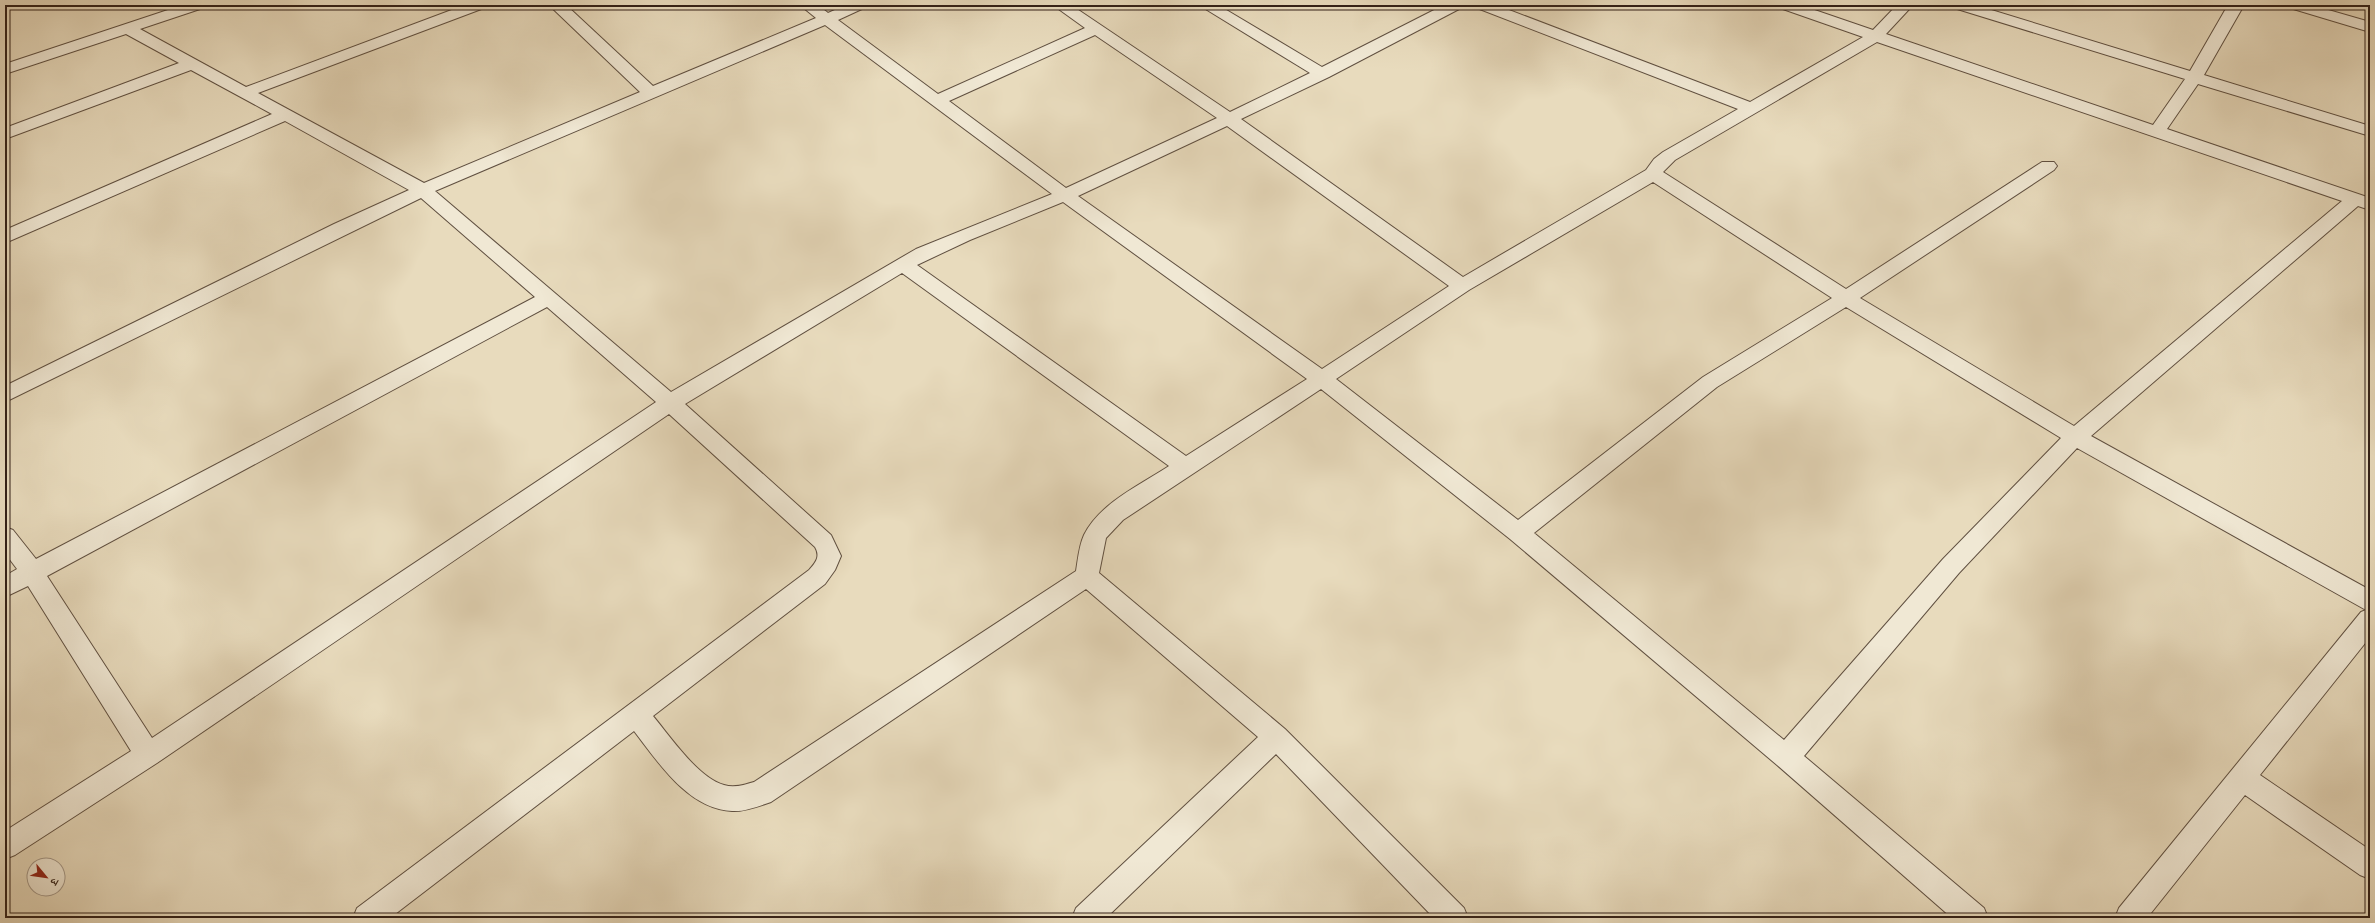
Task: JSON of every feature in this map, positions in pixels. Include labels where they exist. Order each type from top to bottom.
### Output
[{"type":"street","points":[[5,69],[198,5]]},
{"type":"street","points":[[244,92],[479,5]]},
{"type":"street","points":[[557,5],[652,94]]},
{"type":"street","points":[[808,5],[1066,195],[1322,379],[1518,533],[1786,757],[1974,918]]},
{"type":"street","points":[[5,395],[341,228],[423,190],[859,5]]},
{"type":"street","points":[[1061,5],[1230,119],[1462,286]]},
{"type":"street","points":[[1207,5],[1323,74]]},
{"type":"street","points":[[5,846],[148,755],[670,404],[903,264],[925,252],[1066,195],[1230,119],[1323,74],[1456,5]]},
{"type":"street","points":[[1482,5],[1752,108]]},
{"type":"street","points":[[1785,5],[2158,130],[2362,202]]},
{"type":"street","points":[[636,715],[691,778],[708,792],[730,799],[762,793],[1087,576],[1094,535],[1108,519],[1186,466],[1322,379],[1462,286],[1653,174],[1660,163],[1669,156],[1877,35],[1906,5]]},
{"type":"street","points":[[1959,5],[2370,131]]},
{"type":"street","points":[[2158,130],[2194,78],[2236,5]]},
{"type":"street","points":[[2295,5],[2370,27]]},
{"type":"street","points":[[126,28],[423,190],[670,404],[824,541],[830,549],[830,560],[817,577],[367,918]]},
{"type":"street","points":[[938,100],[1095,29]]},
{"type":"street","points":[[5,134],[192,64]]},
{"type":"street","points":[[5,237],[285,115]]},
{"type":"street","points":[[1518,533],[1710,382],[1846,298],[2048,166]]},
{"type":"street","points":[[1653,174],[1846,298],[2075,438],[2370,602]]},
{"type":"street","points":[[1786,757],[1951,566],[2075,438],[2362,202]]},
{"type":"street","points":[[903,264],[1186,466]]},
{"type":"street","points":[[5,587],[549,298]]},
{"type":"street","points":[[5,536],[33,573],[148,755]]},
{"type":"street","points":[[1087,576],[1276,737],[1454,918]]},
{"type":"street","points":[[2129,918],[2370,620]]},
{"type":"street","points":[[1086,918],[1276,737]]},
{"type":"street","points":[[2242,778],[2370,866]]}]
